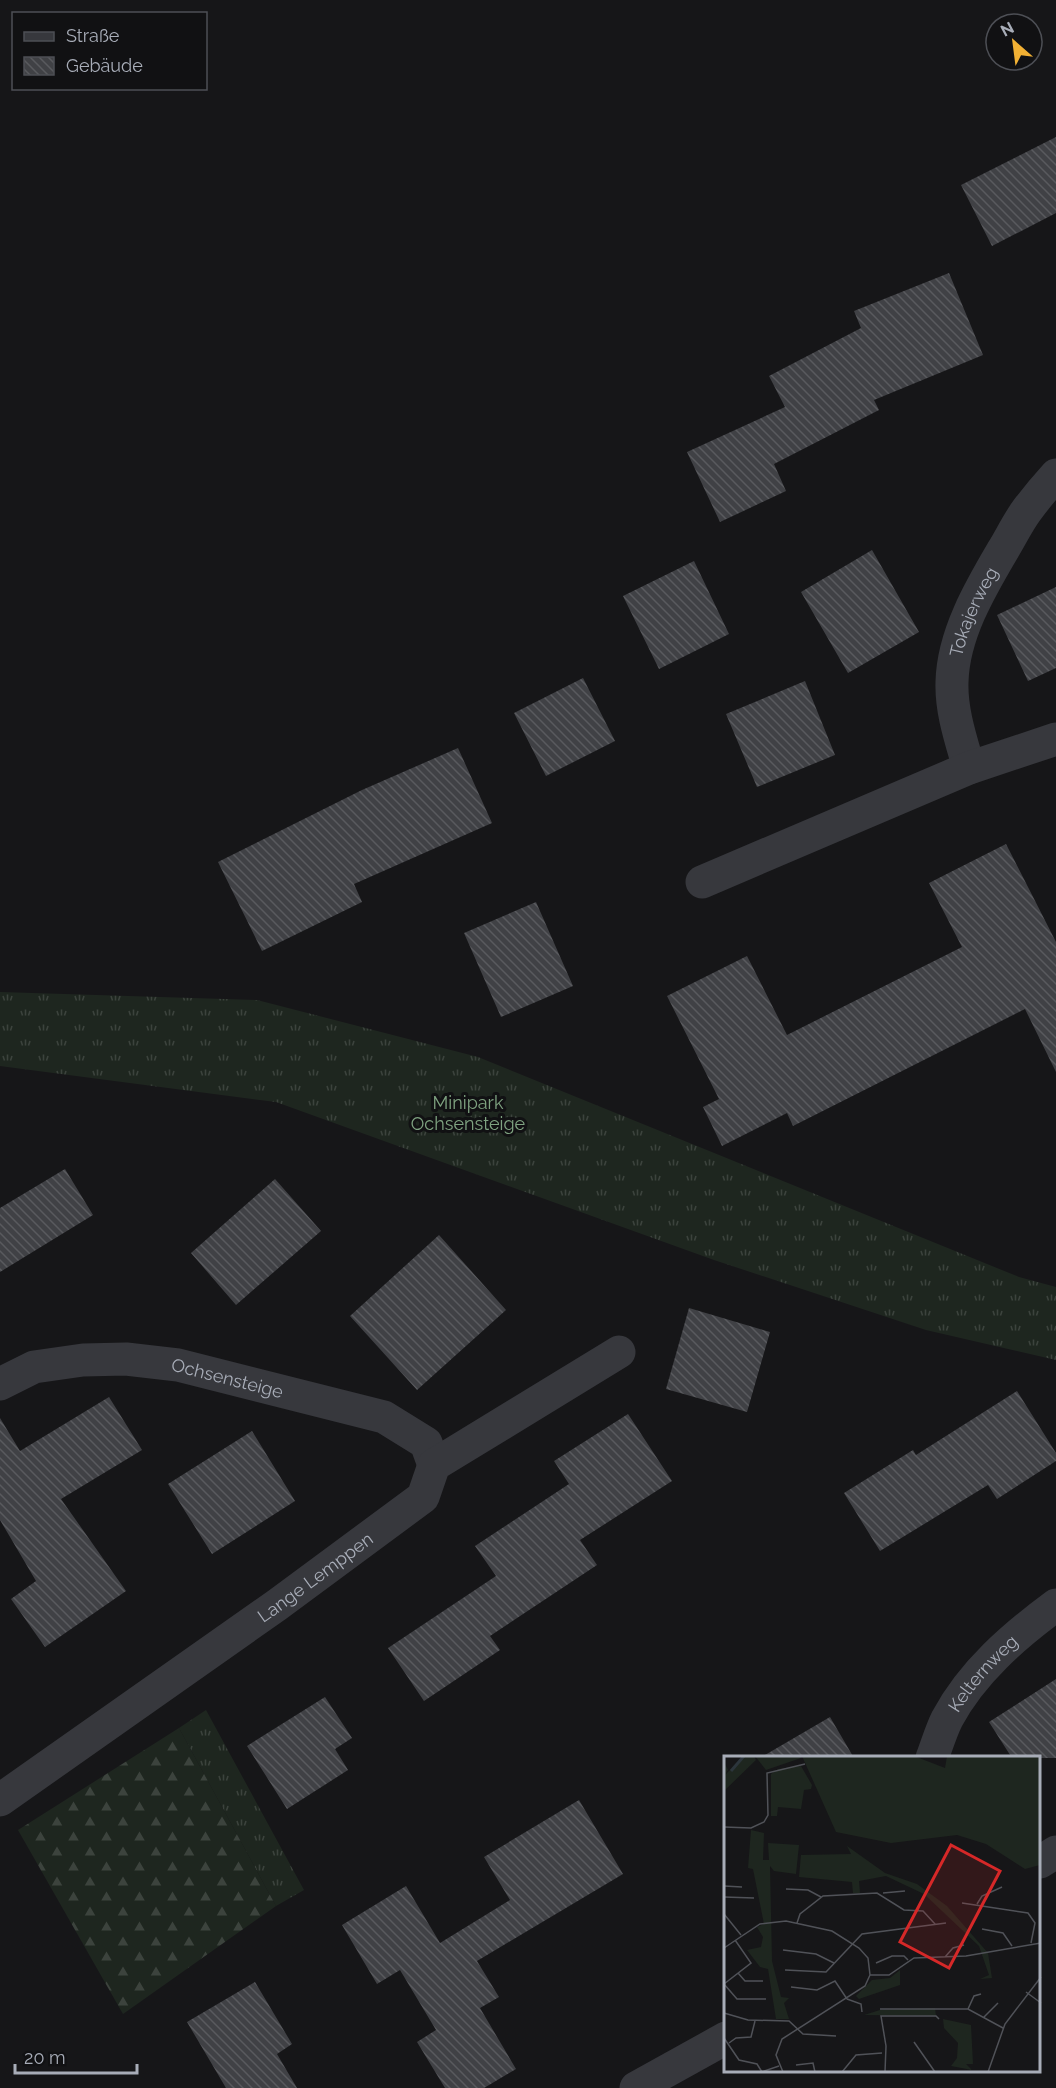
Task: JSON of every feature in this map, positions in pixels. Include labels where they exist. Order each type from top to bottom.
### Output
[{"type":"street","name":"Tokajerweg","points":[[969,768],[955,715],[952,684],[953,664],[963,630],[982,586],[1009,540],[1026,512],[1056,475]]},
{"type":"street","points":[[702,882],[969,768],[1056,739]]},
{"type":"street","points":[[434,1466],[619,1352]]},
{"type":"street","name":"Ochsensteige","points":[[0,1384],[34,1367],[83,1360],[126,1359],[178,1365],[384,1417],[426,1443],[434,1466]]},
{"type":"street","name":"Lange Lemppen","points":[[0,1800],[277,1605],[423,1497],[434,1466]]},
{"type":"street","name":"Kelternweg","points":[[934,1756],[947,1719],[978,1674],[1014,1638],[1056,1605]]},
{"type":"street","points":[[1041,1861],[1056,1852]]},
{"type":"street","points":[[636,2088],[724,2039]]},
{"type":"green space","name":"Minipark Ochsensteige","points":[[0,992],[257,1000],[478,1057],[1019,1277],[1056,1287],[1056,1360],[926,1330],[714,1260],[276,1102],[0,1066]]},
{"type":"green space","points":[[206,1710],[304,1890],[276,1906],[179,1728]]},
{"type":"green space","points":[[179,1728],[276,1906],[123,2014],[18,1830]]},
{"type":"building","points":[[1056,137],[1056,213],[992,246],[961,185]]},
{"type":"building","points":[[949,273],[983,355],[874,400],[879,410],[774,464],[786,491],[720,522],[687,452],[785,407],[769,376],[861,328],[854,311]]},
{"type":"building","points":[[872,550],[919,632],[848,673],[801,592]]},
{"type":"building","points":[[694,561],[729,634],[659,669],[623,596]]},
{"type":"building","points":[[1056,587],[1056,668],[1028,681],[997,615]]},
{"type":"building","points":[[583,678],[615,741],[546,776],[514,713]]},
{"type":"building","points":[[805,681],[835,755],[757,787],[726,714]]},
{"type":"building","points":[[458,748],[492,823],[354,884],[362,902],[262,951],[218,862],[362,790]]},
{"type":"building","points":[[1006,844],[1056,942],[1056,1072],[1025,1009],[793,1126],[787,1113],[722,1146],[703,1107],[719,1099],[667,996],[747,956],[787,1035],[962,947],[929,883]]},
{"type":"building","points":[[536,902],[573,986],[501,1017],[464,933]]},
{"type":"building","points":[[65,1169],[93,1215],[0,1272],[0,1208]]},
{"type":"building","points":[[275,1179],[321,1231],[236,1305],[191,1253]]},
{"type":"building","points":[[439,1235],[506,1310],[417,1390],[350,1316]]},
{"type":"building","points":[[689,1308],[770,1332],[747,1412],[666,1389]]},
{"type":"building","points":[[1017,1391],[1056,1453],[1056,1461],[997,1499],[988,1485],[880,1551],[844,1493],[913,1450],[916,1455]]},
{"type":"building","points":[[109,1397],[142,1450],[61,1499],[126,1591],[45,1647],[11,1599],[36,1581],[0,1520],[0,1418],[20,1451]]},
{"type":"building","points":[[628,1414],[672,1481],[580,1540],[597,1565],[490,1636],[500,1650],[424,1701],[388,1648],[496,1576],[475,1546],[569,1484],[554,1461]]},
{"type":"building","points":[[252,1431],[295,1501],[212,1554],[168,1484]]},
{"type":"building","points":[[1056,1679],[1056,1758],[1011,1756],[989,1722]]},
{"type":"building","points":[[325,1697],[352,1738],[335,1749],[348,1770],[287,1809],[247,1746]]},
{"type":"building","points":[[830,1717],[853,1756],[763,1756]]},
{"type":"building","points":[[579,1800],[623,1874],[477,1961],[499,1997],[480,2008],[516,2069],[484,2088],[445,2088],[417,2042],[436,2030],[400,1970],[377,1984],[342,1925],[406,1886],[440,1943],[510,1900],[484,1857]]},
{"type":"building","points":[[255,1982],[292,2044],[277,2054],[297,2088],[226,2088],[187,2022]]}]
